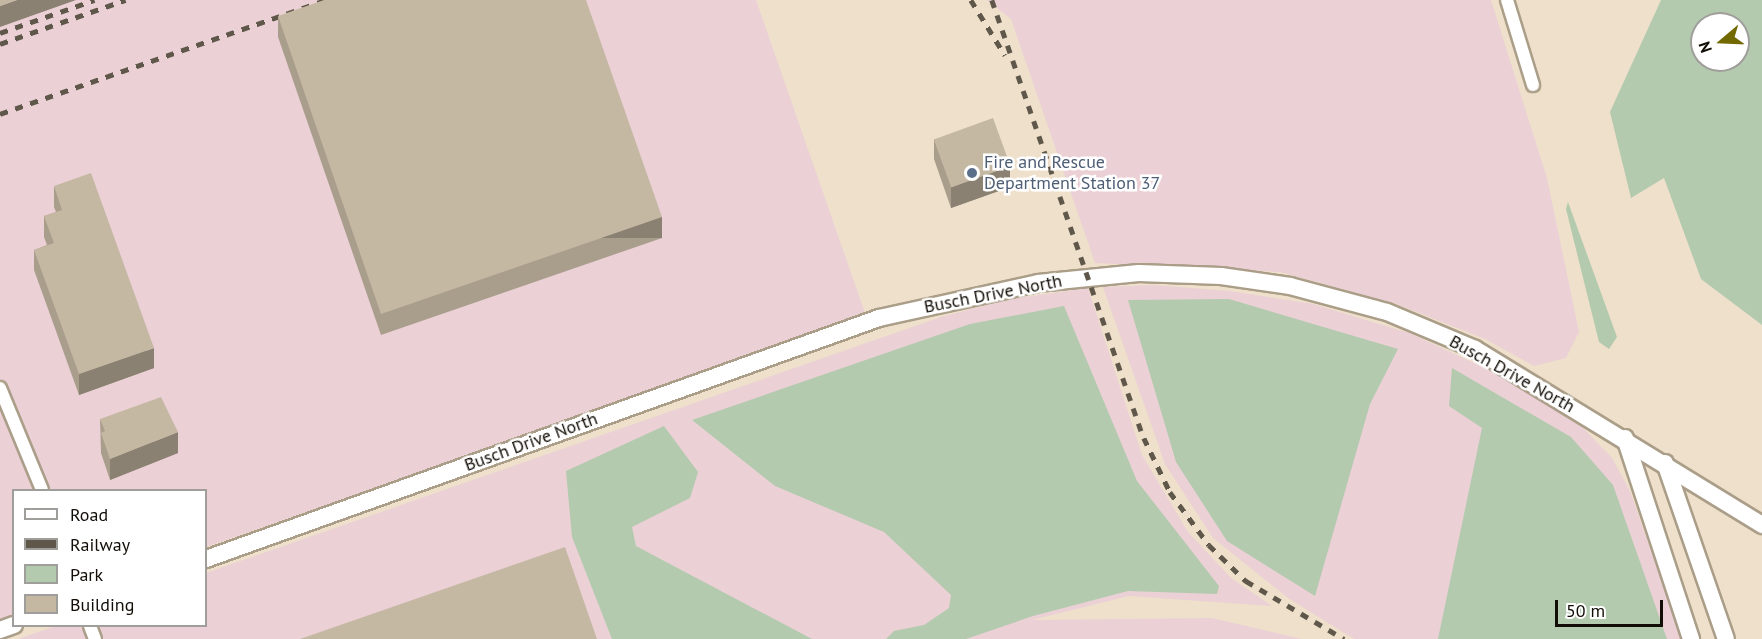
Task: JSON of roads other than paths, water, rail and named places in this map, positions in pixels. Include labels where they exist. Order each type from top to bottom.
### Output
[{"type":"street","points":[[1507,0],[1533,85]]},
{"type":"street","name":"Busch Drive North","points":[[207,559],[879,318],[988,292],[1089,276],[1221,276],[1351,301],[1475,349],[1625,438],[1762,525]]},
{"type":"street","points":[[0,388],[42,489]]},
{"type":"street","points":[[1625,438],[1691,639]]},
{"type":"street","points":[[1665,463],[1726,639]]},
{"type":"railway","points":[[0,33],[94,0]]},
{"type":"railway","points":[[0,44],[125,0]]},
{"type":"railway","points":[[0,114],[326,0]]},
{"type":"railway","points":[[971,0],[1005,55]]},
{"type":"railway","points":[[992,0],[1144,438],[1170,492],[1209,545],[1246,581],[1344,639]]},
{"type":"place","name":"Fire and Rescue Department Station 37","points":[[972,173]]}]
